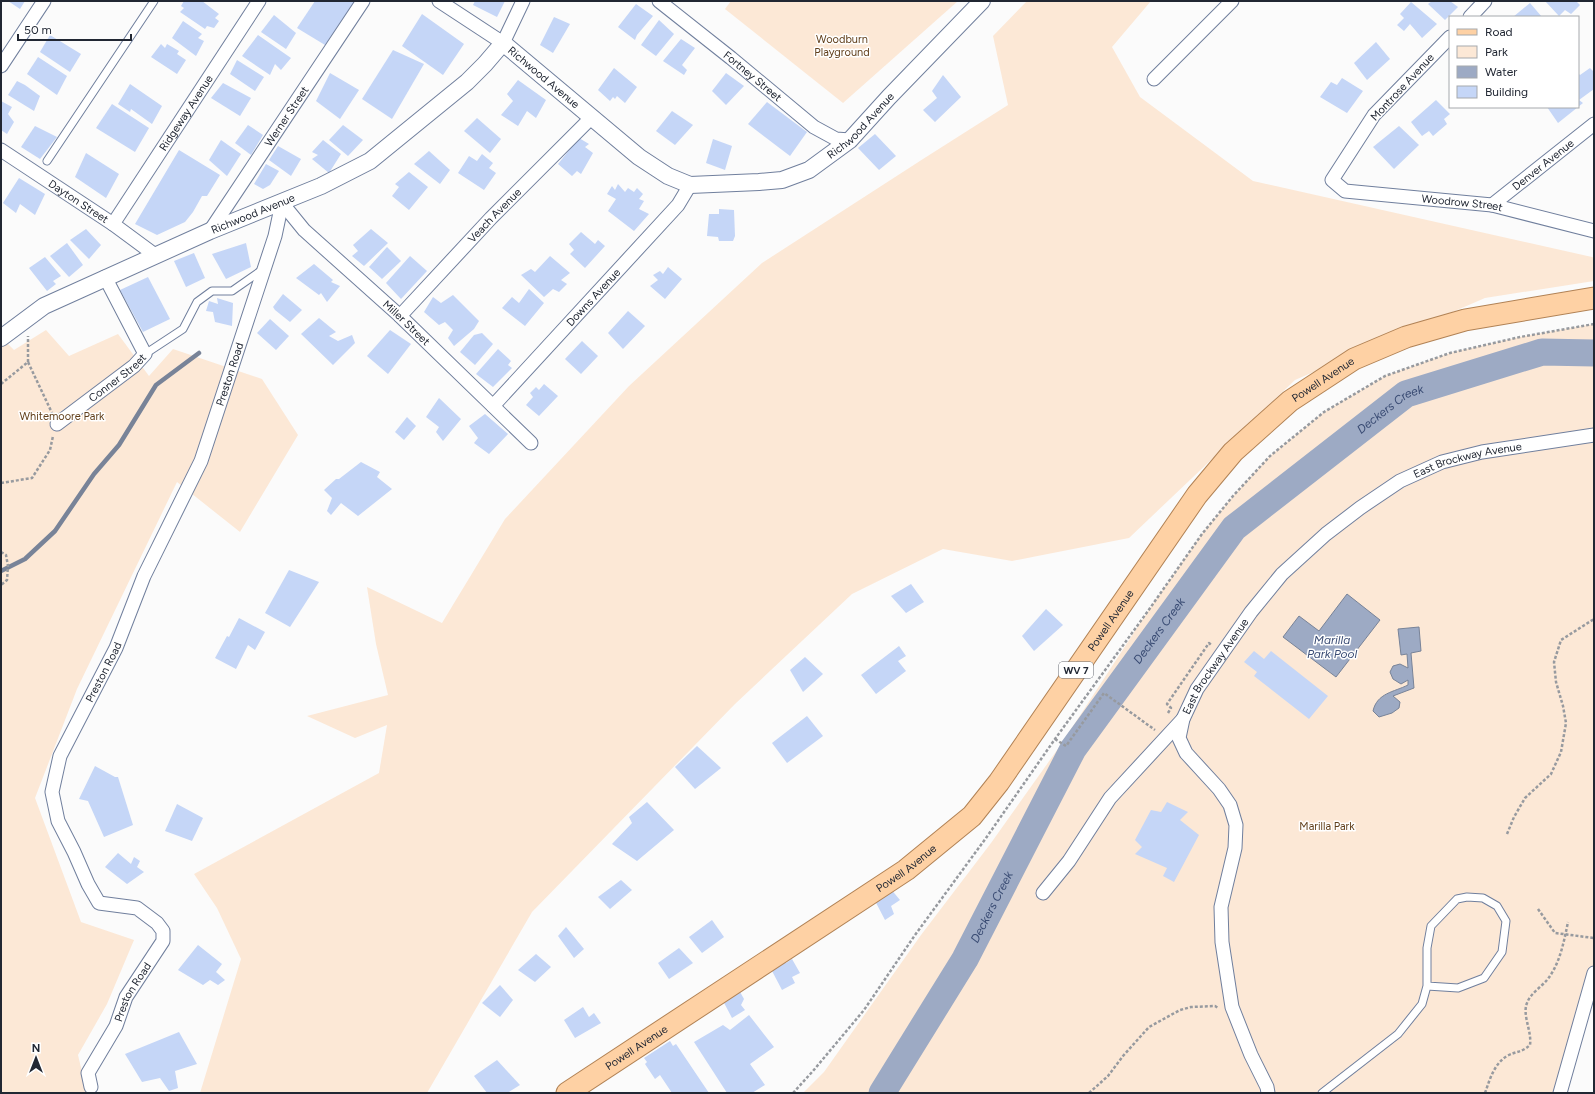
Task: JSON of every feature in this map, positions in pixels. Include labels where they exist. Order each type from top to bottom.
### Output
[{"type":"main road","name":"Powell Avenue","points":[[567,1093],[906,870],[972,816],[999,782],[1197,495],[1233,452],[1290,401],[1354,360],[1406,337],[1465,320],[1594,298]]},
{"type":"street","points":[[1,66],[44,1]]},
{"type":"street","name":"Ridgeway Avenue","points":[[113,224],[259,1]]},
{"type":"street","name":"Werner Street","points":[[210,231],[363,1]]},
{"type":"street","points":[[439,1],[503,43],[523,1]]},
{"type":"street","name":"Fortney Street","points":[[659,1],[814,127],[836,139],[850,140]]},
{"type":"street","name":"Richwood Avenue","points":[[1,338],[44,306],[105,277],[210,231],[321,186],[370,161],[466,82],[485,64],[503,43],[639,157],[668,176],[690,185],[782,180],[809,170],[850,140],[889,97],[982,1]]},
{"type":"street","points":[[1154,79],[1232,1]]},
{"type":"street","points":[[1471,16],[1485,1]]},
{"type":"street","name":"Montrose Avenue","points":[[1332,180],[1374,115],[1449,38]]},
{"type":"street","name":"Veach Avenue","points":[[400,316],[491,218],[592,117]]},
{"type":"street","name":"Denver Avenue","points":[[1492,205],[1594,124]]},
{"type":"street","name":"Dayton Street","points":[[1,150],[113,224],[155,256]]},
{"type":"street","name":"Woodrow Street","points":[[1332,180],[1345,191],[1492,205],[1594,231]]},
{"type":"street","name":"Downs Avenue","points":[[493,406],[678,205],[690,185]]},
{"type":"street","name":"Preston Road","points":[[91,1087],[88,1073],[116,1026],[126,997],[163,941],[163,931],[157,923],[137,908],[99,902],[88,884],[58,821],[52,792],[60,756],[116,648],[144,576],[201,461],[275,236],[282,203]]},
{"type":"street","name":"Miller Street","points":[[282,203],[304,230],[400,316],[531,443]]},
{"type":"street","name":"Conner Street","points":[[57,424],[134,366],[145,354],[105,277]]},
{"type":"street","name":"East Brockway Avenue","points":[[1268,1093],[1267,1087],[1232,1006],[1225,968],[1222,942],[1221,907],[1235,848],[1236,826],[1230,805],[1219,789],[1186,753],[1180,738],[1183,719],[1197,689],[1222,652],[1282,574],[1326,534],[1360,508],[1400,481],[1442,462],[1482,452],[1594,435]]},
{"type":"street","points":[[1043,894],[1070,861],[1110,798],[1183,719]]},
{"type":"street","points":[[1560,1093],[1591,997],[1594,973]]},
{"type":"lane","points":[[47,161],[154,1]]},
{"type":"lane","points":[[145,354],[184,329],[197,302],[212,291],[232,291],[264,269]]},
{"type":"lane","points":[[1322,1093],[1398,1034],[1422,1004],[1426,986],[1426,948],[1431,926],[1457,899],[1483,898],[1497,906],[1506,921],[1502,952],[1484,978],[1458,988],[1426,986]]},
{"type":"path","points":[[793,1093],[864,1010],[915,935],[986,838],[1202,534],[1233,496],[1270,456],[1324,412],[1385,376],[1450,353],[1520,337],[1594,324]]},
{"type":"path","points":[[1,483],[32,478],[50,450],[50,442],[57,424],[28,362],[28,336]]},
{"type":"path","points":[[1,384],[28,362]]},
{"type":"path","points":[[1,552],[6,555],[8,580],[1,585]]},
{"type":"path","points":[[1507,834],[1514,817],[1525,798],[1551,774],[1561,752],[1566,722],[1556,682],[1554,662],[1561,640],[1594,619]]},
{"type":"path","points":[[1055,739],[1066,746],[1104,693],[1156,731]]},
{"type":"path","points":[[1538,909],[1555,934],[1594,938]]},
{"type":"path","points":[[1485,1093],[1490,1077],[1499,1063],[1507,1056],[1523,1051],[1530,1045],[1530,1030],[1525,1010],[1528,1001],[1548,979],[1556,967],[1568,922]]},
{"type":"path","points":[[1090,1093],[1108,1076],[1123,1056],[1150,1027],[1180,1010],[1191,1007],[1214,1006],[1236,1016]]},
{"type":"green space","name":"Woodburn Playground","points":[[731,1],[958,1],[843,103],[725,9]]},
{"type":"green space","points":[[1027,1],[1151,1],[1112,47],[1140,97],[1253,181],[1592,257],[1594,258],[1594,281],[1485,298],[1295,380],[1129,538],[1012,561],[943,549],[852,594],[735,704],[532,912],[427,1093],[200,1093],[241,959],[217,908],[194,874],[379,773],[387,725],[355,738],[307,716],[388,695],[376,644],[367,587],[442,623],[505,519],[629,386],[762,263],[1008,105],[993,36]]},
{"type":"green space","name":"Marilla Park","points":[[1594,324],[1594,973],[1560,1093],[803,1093],[824,1072],[921,935],[991,843],[1062,743],[1148,611],[1202,534],[1233,496],[1270,456],[1324,412],[1385,376],[1450,353],[1520,337]]},
{"type":"green space","name":"Whitemoore Park","points":[[46,330],[69,356],[118,334],[149,376],[173,349],[262,379],[298,435],[240,532],[177,482],[77,689],[35,798],[81,922],[134,940],[107,1004],[78,1055],[87,1093],[1,1093],[1,346],[6,342],[14,350]]},
{"type":"water","name":"Marilla Park Pool","points":[[1347,594],[1380,620],[1336,677],[1283,637],[1299,616],[1319,631]]},
{"type":"water","points":[[1419,627],[1421,651],[1411,653],[1414,688],[1393,696],[1400,702],[1399,708],[1392,713],[1379,717],[1373,711],[1378,700],[1387,694],[1408,685],[1408,680],[1401,684],[1393,679],[1390,672],[1393,666],[1400,664],[1408,668],[1407,654],[1401,655],[1398,629]]},
{"type":"building","points":[[8,1],[25,1],[20,9]]},
{"type":"building","points":[[184,1],[202,1],[219,14],[215,18],[219,21],[214,28],[207,26],[205,29],[180,12],[184,8],[181,6]]},
{"type":"building","points":[[315,1],[355,1],[325,45],[297,28]]},
{"type":"building","points":[[475,1],[505,1],[497,17],[473,5]]},
{"type":"building","points":[[1432,1],[1450,1],[1458,7],[1445,20],[1428,4]]},
{"type":"building","points":[[1545,1],[1576,1],[1580,5],[1571,14],[1565,10],[1559,16]]},
{"type":"building","points":[[1411,2],[1437,24],[1422,38],[1410,24],[1404,31],[1397,25],[1404,18],[1400,14]]},
{"type":"building","points":[[1530,3],[1541,16],[1514,16]]},
{"type":"building","points":[[636,4],[653,16],[637,35],[635,40],[618,27]]},
{"type":"building","points":[[422,14],[464,44],[443,75],[402,46]]},
{"type":"building","points":[[274,15],[296,33],[286,49],[261,32]]},
{"type":"building","points":[[554,17],[570,24],[553,53],[540,45]]},
{"type":"building","points":[[659,20],[674,34],[656,56],[641,45]]},
{"type":"building","points":[[183,21],[202,34],[198,38],[204,41],[196,56],[172,38]]},
{"type":"building","points":[[50,35],[81,54],[70,72],[40,52]]},
{"type":"building","points":[[258,35],[291,58],[281,70],[275,64],[270,75],[242,56]]},
{"type":"building","points":[[681,39],[695,48],[682,65],[687,70],[684,75],[663,61]]},
{"type":"building","points":[[1376,42],[1390,59],[1367,80],[1354,63]]},
{"type":"building","points":[[161,44],[165,48],[167,44],[179,51],[177,54],[186,60],[177,74],[151,57]]},
{"type":"building","points":[[393,50],[424,64],[392,119],[362,99]]},
{"type":"building","points":[[38,57],[67,76],[57,95],[27,74]]},
{"type":"building","points":[[237,60],[264,77],[255,91],[230,74]]},
{"type":"building","points":[[614,68],[637,87],[625,103],[617,96],[615,99],[613,97],[610,101],[598,90]]},
{"type":"building","points":[[1590,68],[1594,72],[1594,89],[1579,100],[1579,74],[1580,75]]},
{"type":"building","points":[[330,73],[359,90],[340,119],[316,101]]},
{"type":"building","points":[[726,73],[744,86],[726,105],[712,91]]},
{"type":"building","points":[[943,75],[961,97],[935,122],[923,110],[937,98],[932,91]]},
{"type":"building","points":[[1342,78],[1363,91],[1347,113],[1320,97],[1331,82],[1337,85]]},
{"type":"building","points":[[518,80],[546,100],[536,118],[527,111],[518,126],[501,115],[513,101],[507,94]]},
{"type":"building","points":[[17,81],[40,96],[34,111],[8,95]]},
{"type":"building","points":[[223,83],[251,98],[240,116],[211,98]]},
{"type":"building","points":[[130,84],[162,106],[152,124],[131,109],[130,112],[118,104]]},
{"type":"building","points":[[1436,100],[1450,114],[1444,119],[1447,124],[1433,136],[1429,131],[1422,136],[1411,122]]},
{"type":"building","points":[[1579,100],[1583,103],[1579,106]]},
{"type":"building","points":[[1,101],[12,107],[8,114],[14,122],[7,134],[1,130]]},
{"type":"building","points":[[767,102],[807,132],[790,156],[748,124]]},
{"type":"building","points":[[112,104],[149,128],[135,152],[96,128]]},
{"type":"building","points":[[1548,108],[1577,108],[1558,123]]},
{"type":"building","points":[[672,111],[693,125],[675,145],[656,131]]},
{"type":"building","points":[[477,118],[501,139],[490,153],[464,131]]},
{"type":"building","points":[[248,125],[263,135],[251,155],[235,143]]},
{"type":"building","points":[[343,125],[363,140],[348,156],[329,140]]},
{"type":"building","points":[[35,126],[57,137],[40,159],[21,147]]},
{"type":"building","points":[[1399,126],[1419,145],[1394,169],[1373,147]]},
{"type":"building","points":[[875,134],[896,156],[879,170],[858,148]]},
{"type":"building","points":[[579,138],[589,144],[585,147],[593,153],[581,174],[577,171],[572,176],[558,164]]},
{"type":"building","points":[[713,139],[732,146],[725,170],[706,163]]},
{"type":"building","points":[[221,140],[241,154],[227,176],[209,160]]},
{"type":"building","points":[[323,140],[341,154],[329,173],[312,159],[318,155],[312,152]]},
{"type":"building","points":[[278,146],[301,159],[291,176],[269,160]]},
{"type":"building","points":[[179,150],[220,175],[207,196],[202,196],[193,212],[185,222],[157,235],[135,224]]},
{"type":"building","points":[[429,151],[450,170],[440,184],[414,164]]},
{"type":"building","points":[[86,153],[119,174],[106,198],[75,177]]},
{"type":"building","points":[[482,154],[493,163],[489,168],[496,173],[484,190],[458,173],[469,156],[477,161]]},
{"type":"building","points":[[266,164],[279,171],[270,185],[263,189],[254,184]]},
{"type":"building","points":[[409,172],[428,187],[409,210],[392,196],[399,187],[395,184]]},
{"type":"building","points":[[19,178],[45,194],[35,215],[20,204],[16,213],[3,203]]},
{"type":"building","points":[[618,184],[625,192],[628,188],[634,192],[637,188],[643,194],[639,199],[644,201],[639,209],[649,214],[634,231],[608,211],[616,199],[607,194],[612,186],[615,190]]},
{"type":"building","points":[[719,209],[734,210],[735,236],[733,241],[719,241],[718,237],[707,236],[709,214],[719,214]]},
{"type":"building","points":[[86,229],[101,245],[89,259],[70,240]]},
{"type":"building","points":[[371,229],[388,243],[364,266],[352,256],[358,251],[353,245]]},
{"type":"building","points":[[581,232],[595,244],[598,240],[605,246],[585,268],[570,254],[574,250],[569,244]]},
{"type":"building","points":[[67,243],[83,265],[69,277],[50,256]]},
{"type":"building","points":[[246,243],[251,267],[226,279],[212,254]]},
{"type":"building","points":[[387,247],[401,261],[382,279],[369,267]]},
{"type":"building","points":[[194,253],[205,278],[186,287],[174,261]]},
{"type":"building","points":[[410,256],[427,271],[401,299],[386,283]]},
{"type":"building","points":[[550,256],[570,273],[561,280],[567,284],[559,292],[553,289],[544,297],[521,275],[531,269],[535,272]]},
{"type":"building","points":[[45,257],[61,276],[53,281],[56,284],[47,291],[29,268]]},
{"type":"building","points":[[314,264],[333,280],[331,282],[340,286],[327,302],[321,293],[319,295],[296,278]]},
{"type":"building","points":[[668,267],[682,279],[665,299],[650,286],[658,280],[653,275],[660,271],[663,274]]},
{"type":"building","points":[[148,277],[170,319],[143,332],[120,290]]},
{"type":"building","points":[[529,289],[544,303],[525,326],[502,308],[512,297],[519,303]]},
{"type":"building","points":[[283,294],[302,310],[290,322],[273,307]]},
{"type":"building","points":[[453,295],[479,321],[474,329],[454,346],[448,338],[453,330],[445,322],[439,325],[424,312],[433,297],[441,303]]},
{"type":"building","points":[[217,298],[233,303],[232,326],[215,322],[213,312],[206,311],[209,301],[218,304]]},
{"type":"building","points":[[628,311],[645,326],[623,349],[608,333]]},
{"type":"building","points":[[319,318],[336,332],[329,336],[338,341],[352,335],[355,343],[333,365],[301,334]]},
{"type":"building","points":[[270,319],[289,336],[276,350],[257,333]]},
{"type":"building","points":[[390,330],[411,344],[388,374],[367,356]]},
{"type":"building","points":[[482,333],[493,344],[475,365],[460,352],[474,335]]},
{"type":"building","points":[[582,341],[598,356],[581,374],[565,359]]},
{"type":"building","points":[[498,349],[511,361],[508,365],[512,368],[493,387],[476,374]]},
{"type":"building","points":[[544,384],[558,396],[539,416],[526,405],[533,397],[530,393],[536,387],[539,390]]},
{"type":"building","points":[[439,398],[461,419],[443,441],[436,432],[439,427],[426,417]]},
{"type":"building","points":[[485,414],[508,434],[489,454],[474,443],[478,438],[469,426]]},
{"type":"building","points":[[407,417],[416,426],[404,440],[395,432]]},
{"type":"building","points":[[361,462],[380,472],[377,477],[392,489],[358,516],[341,503],[331,515],[327,511],[332,498],[324,490],[336,479],[339,479]]},
{"type":"building","points":[[289,570],[319,582],[290,627],[265,613]]},
{"type":"building","points":[[911,584],[924,602],[906,613],[891,596]]},
{"type":"building","points":[[1046,609],[1063,625],[1034,651],[1022,636]]},
{"type":"building","points":[[239,618],[265,632],[255,650],[248,645],[236,669],[215,658],[227,636],[229,637]]},
{"type":"building","points":[[899,646],[906,656],[898,661],[906,671],[876,694],[861,675]]},
{"type":"building","points":[[1254,651],[1264,659],[1271,651],[1328,696],[1309,719],[1254,676],[1257,672],[1244,662]]},
{"type":"building","points":[[805,657],[823,674],[803,692],[790,670]]},
{"type":"building","points":[[807,716],[823,736],[787,763],[772,743]]},
{"type":"building","points":[[697,746],[721,768],[695,789],[675,767]]},
{"type":"building","points":[[95,766],[115,777],[118,777],[133,825],[104,837],[88,801],[79,799]]},
{"type":"building","points":[[647,802],[674,830],[637,861],[612,844],[632,823],[629,817]]},
{"type":"building","points":[[1167,802],[1188,812],[1180,820],[1199,835],[1174,882],[1163,876],[1167,868],[1135,854],[1142,847],[1135,840],[1151,810],[1161,812]]},
{"type":"building","points":[[177,804],[203,818],[192,841],[165,831]]},
{"type":"building","points":[[118,853],[131,864],[134,857],[140,861],[137,867],[144,872],[127,884],[105,867]]},
{"type":"building","points":[[621,880],[632,890],[610,909],[598,897]]},
{"type":"building","points":[[890,888],[900,900],[891,906],[894,914],[885,920],[873,897]]},
{"type":"building","points":[[712,920],[724,937],[702,953],[689,937]]},
{"type":"building","points":[[566,927],[584,949],[574,958],[558,936]]},
{"type":"building","points":[[198,945],[222,964],[216,972],[225,980],[218,985],[210,980],[203,985],[178,970]]},
{"type":"building","points":[[679,948],[693,963],[669,979],[658,963]]},
{"type":"building","points":[[536,954],[551,967],[535,982],[518,970]]},
{"type":"building","points":[[783,959],[786,963],[792,959],[800,973],[792,977],[795,983],[782,990],[772,971],[775,969],[772,964]]},
{"type":"building","points":[[500,985],[513,1000],[500,1017],[482,1003]]},
{"type":"building","points":[[739,990],[744,999],[741,1005],[745,1010],[732,1018],[722,999]]},
{"type":"building","points":[[583,1007],[589,1017],[594,1013],[601,1023],[575,1038],[564,1020]]},
{"type":"building","points":[[749,1015],[774,1047],[750,1064],[765,1085],[752,1093],[727,1093],[694,1042],[723,1025],[730,1030]]},
{"type":"building","points":[[179,1032],[197,1064],[175,1071],[178,1088],[169,1091],[160,1078],[142,1082],[125,1054]]},
{"type":"building","points":[[670,1041],[673,1046],[676,1044],[709,1093],[672,1093],[660,1075],[655,1079],[645,1064],[647,1062],[644,1058]]},
{"type":"building","points":[[497,1060],[520,1085],[507,1093],[487,1093],[474,1076]]},
{"type":"waterway","name":"Deckers Creek","points":[[882,1093],[965,959],[1073,749],[1234,528],[1406,394],[1542,352],[1594,353]]},
{"type":"waterway","points":[[1,571],[25,559],[55,531],[94,474],[119,445],[156,385],[199,353]]}]
